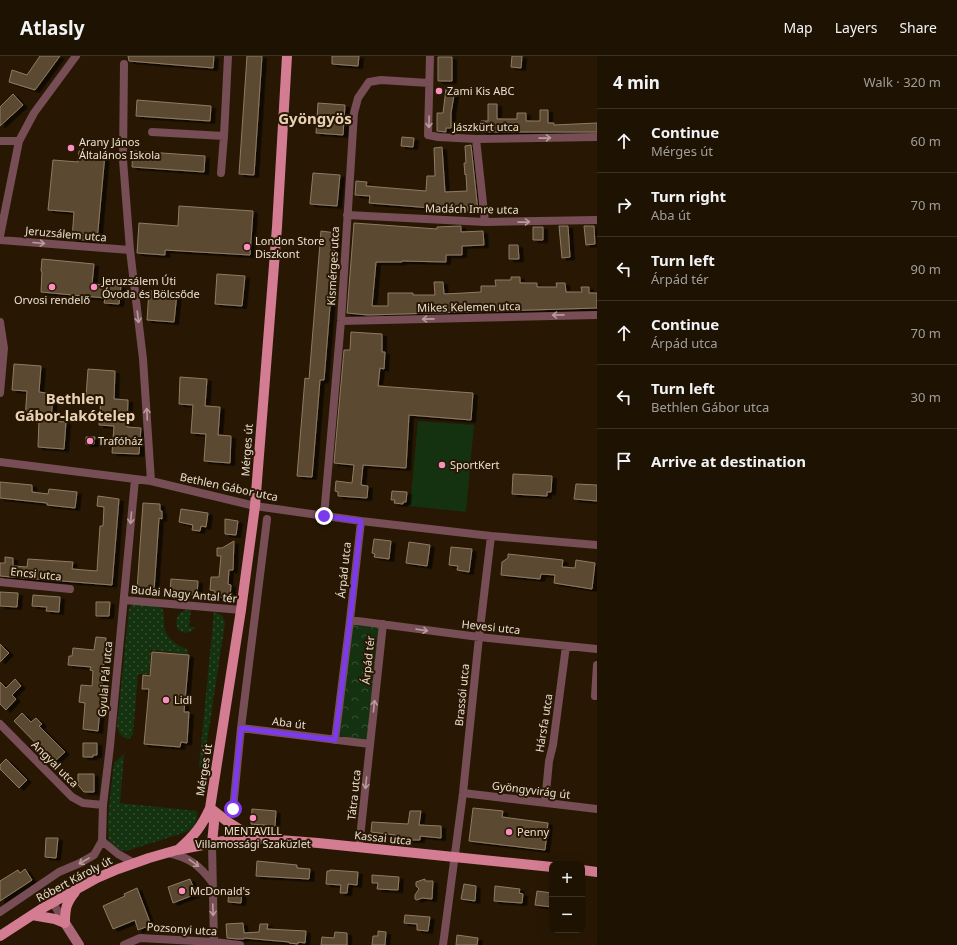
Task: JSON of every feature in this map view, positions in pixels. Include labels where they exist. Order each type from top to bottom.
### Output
[{"type":"main road","name":"Mérges út","points":[[212,843],[214,823],[210,808],[242,610],[255,506],[277,227],[287,56]]},
{"type":"main road","points":[[173,851],[191,839],[204,822],[210,808],[253,838]]},
{"type":"main road","name":"Kassai utca","points":[[212,843],[253,838],[359,847],[549,867]]},
{"type":"main road","name":"Róbert Károly út","points":[[0,936],[97,878],[134,863],[173,851],[212,843]]},
{"type":"main road","points":[[585,870],[597,872]]},
{"type":"main road","points":[[32,916],[55,919],[65,923],[65,910],[69,900],[77,890]]},
{"type":"street","points":[[0,236],[19,141],[34,113],[76,56]]},
{"type":"street","points":[[221,173],[228,56]]},
{"type":"street","points":[[429,83],[430,56]]},
{"type":"street","points":[[124,64],[123,160],[130,250],[143,359],[150,481]]},
{"type":"street","name":"Kismérges utca","points":[[324,516],[341,321],[354,113],[358,98],[369,82],[381,80],[429,83]]},
{"type":"street","name":"Jászkürt utca","points":[[429,83],[428,135],[438,138],[476,139],[597,137]]},
{"type":"street","points":[[152,132],[224,136]]},
{"type":"street","points":[[476,139],[486,222]]},
{"type":"street","points":[[0,141],[19,141]]},
{"type":"street","name":"Madách Imre utca","points":[[347,216],[486,222],[597,220]]},
{"type":"street","name":"Jeruzsálem utca","points":[[0,240],[130,250]]},
{"type":"street","name":"Mikes Kelemen utca","points":[[341,321],[597,315]]},
{"type":"street","points":[[0,323],[2,348],[0,392]]},
{"type":"street","name":"Bethlen Gábor utca","points":[[0,462],[150,481],[255,506],[324,516],[491,536],[597,545]]},
{"type":"street","name":"Gyulai Pál utca","points":[[102,841],[103,805],[110,746],[135,479]]},
{"type":"street","points":[[233,809],[241,728],[267,519]]},
{"type":"street","name":"Árpád utca","points":[[350,620],[361,521]]},
{"type":"street","name":"Brassói utca","points":[[443,945],[463,794],[491,536]]},
{"type":"street","name":"Encsi utca","points":[[0,582],[70,589]]},
{"type":"street","name":"Budai Nagy Antal tér","points":[[124,600],[242,610]]},
{"type":"street","name":"Árpád tér","points":[[335,740],[350,620],[383,624],[370,744]]},
{"type":"street","name":"Hevesi utca","points":[[383,624],[479,637],[597,649]]},
{"type":"street","name":"Hársfa utca","points":[[545,803],[549,761],[553,745],[566,646]]},
{"type":"street","points":[[594,696],[597,665]]},
{"type":"street","name":"Angyal utca","points":[[0,724],[72,797],[83,803],[103,805]]},
{"type":"street","name":"Aba út","points":[[241,728],[335,740]]},
{"type":"street","points":[[335,740],[370,744]]},
{"type":"street","name":"Tátra utca","points":[[359,847],[370,744]]},
{"type":"street","name":"Gyöngyvirág út","points":[[463,794],[597,809]]},
{"type":"street","points":[[0,912],[59,872],[80,864],[94,855],[102,841],[118,854],[134,863]]},
{"type":"street","points":[[212,843],[214,944]]},
{"type":"street","points":[[173,851],[194,862],[202,869],[212,882]]},
{"type":"street","points":[[53,903],[79,945]]},
{"type":"street","name":"Pozsonyi utca","points":[[124,945],[140,938],[240,945]]},
{"type":"green space","name":"SportKert","points":[[418,421],[474,425],[466,512],[410,506]]},
{"type":"green space","points":[[139,604],[158,606],[163,610],[164,626],[167,635],[176,644],[188,650],[188,654],[151,650],[149,674],[138,674],[133,734],[129,739],[124,738],[121,735],[117,726],[129,609],[131,605]]},
{"type":"green space","points":[[191,609],[189,627],[196,627],[187,633],[178,630],[178,616],[183,611]]},
{"type":"green space","points":[[214,612],[222,615],[225,623],[203,768],[199,767]]},
{"type":"green space","points":[[352,622],[381,626],[369,742],[338,737]]},
{"type":"green space","points":[[124,754],[120,803],[197,811],[197,817],[192,828],[186,832],[126,851],[111,845],[109,840],[108,821],[114,763]]},
{"type":"building","points":[[40,56],[60,56],[35,90],[9,82],[12,70],[27,75]]},
{"type":"building","points":[[128,56],[214,56],[213,68],[129,61]]},
{"type":"building","points":[[247,56],[262,56],[254,175],[239,174]]},
{"type":"building","points":[[332,56],[359,56],[358,66],[332,64]]},
{"type":"building","points":[[512,56],[522,56],[521,68],[511,67]]},
{"type":"building","points":[[438,57],[452,57],[452,81],[438,81]]},
{"type":"building","points":[[446,89],[455,89],[451,113],[451,128],[446,128],[446,132],[437,131],[437,113],[443,113]]},
{"type":"building","points":[[13,94],[23,105],[0,126],[0,107]]},
{"type":"building","points":[[137,100],[211,106],[210,121],[136,116]]},
{"type":"building","points":[[318,103],[345,105],[343,135],[316,133]]},
{"type":"building","points":[[488,104],[497,104],[497,119],[517,119],[517,113],[526,113],[526,121],[540,121],[540,110],[548,110],[548,123],[554,123],[554,125],[597,123],[597,132],[481,132],[481,121],[488,121]]},
{"type":"building","points":[[402,137],[414,138],[413,147],[401,146]]},
{"type":"building","points":[[471,145],[478,212],[468,212],[467,206],[444,209],[369,203],[370,196],[355,195],[356,181],[367,182],[366,186],[426,191],[427,176],[435,176],[434,148],[442,147],[445,192],[467,191],[464,163],[466,163],[465,146]]},
{"type":"building","points":[[79,151],[105,154],[97,241],[72,239],[74,212],[48,210],[53,160],[78,162]]},
{"type":"building","points":[[133,151],[205,156],[204,172],[132,167]]},
{"type":"building","points":[[313,173],[340,175],[337,206],[310,204]]},
{"type":"building","points":[[179,206],[253,211],[250,255],[165,250],[165,255],[137,253],[139,223],[178,226]]},
{"type":"building","points":[[354,223],[437,229],[437,227],[461,226],[461,232],[483,231],[484,245],[462,246],[462,255],[446,255],[446,262],[376,262],[372,306],[388,306],[388,293],[435,295],[434,282],[443,282],[444,294],[464,293],[481,292],[481,286],[496,286],[495,280],[511,280],[511,277],[520,277],[520,283],[537,283],[537,287],[557,287],[556,283],[565,283],[566,292],[582,292],[581,287],[589,287],[589,293],[597,293],[597,308],[368,315],[347,313]]},
{"type":"building","points":[[559,226],[568,226],[570,257],[562,258]]},
{"type":"building","points":[[584,226],[594,226],[595,244],[586,245]]},
{"type":"building","points":[[533,227],[543,227],[543,240],[533,240]]},
{"type":"building","points":[[321,231],[336,233],[324,380],[320,380],[312,477],[297,476],[305,378],[309,379]]},
{"type":"building","points":[[509,245],[518,245],[519,259],[509,259]]},
{"type":"building","points":[[42,259],[94,264],[92,284],[121,286],[119,304],[104,303],[105,298],[41,292]]},
{"type":"building","points":[[217,274],[245,276],[242,306],[215,304]]},
{"type":"building","points":[[149,291],[177,293],[174,322],[147,320]]},
{"type":"building","points":[[351,332],[382,334],[382,352],[385,352],[384,369],[380,368],[378,386],[473,393],[471,420],[409,415],[406,468],[363,465],[361,485],[368,486],[367,498],[338,496],[338,492],[335,491],[336,481],[352,483],[354,465],[334,463],[344,350],[350,350]]},
{"type":"building","points":[[14,364],[41,366],[39,392],[53,394],[51,421],[66,422],[64,449],[38,447],[39,420],[25,419],[27,391],[12,390]]},
{"type":"building","points":[[88,369],[115,371],[114,399],[128,400],[127,427],[141,428],[139,454],[112,453],[114,426],[99,425],[101,398],[86,396]]},
{"type":"building","points":[[180,377],[207,379],[205,406],[220,407],[218,435],[231,436],[230,463],[204,461],[206,434],[191,433],[193,405],[179,404]]},
{"type":"building","name":"Trafóház","points":[[86,437],[95,437],[94,444],[86,444]]},
{"type":"building","points":[[513,474],[552,476],[551,492],[547,492],[547,496],[512,494]]},
{"type":"building","points":[[0,482],[32,485],[32,492],[48,494],[49,489],[77,492],[75,508],[47,505],[47,503],[0,498]]},
{"type":"building","points":[[576,484],[597,485],[597,501],[574,499]]},
{"type":"building","points":[[392,491],[407,492],[406,502],[403,502],[403,504],[394,503],[395,500],[391,500]]},
{"type":"building","points":[[98,496],[119,499],[112,585],[0,576],[0,563],[5,563],[5,557],[13,558],[13,566],[27,567],[28,559],[73,562],[72,569],[97,571],[100,526],[103,526],[104,507],[97,506]]},
{"type":"building","points":[[143,503],[160,504],[160,511],[162,511],[162,519],[159,518],[154,591],[137,590]]},
{"type":"building","points":[[181,509],[208,513],[206,527],[201,526],[200,531],[192,530],[193,525],[179,522]]},
{"type":"building","points":[[225,519],[238,521],[236,535],[225,534]]},
{"type":"building","points":[[374,539],[391,541],[389,559],[374,557],[375,554],[372,553]]},
{"type":"building","points":[[234,541],[233,570],[229,570],[228,584],[231,585],[230,598],[214,597],[215,591],[210,590],[211,577],[219,577],[221,556],[217,556],[217,548],[222,548]]},
{"type":"building","points":[[409,542],[430,545],[427,566],[406,563]]},
{"type":"building","points":[[451,547],[472,549],[469,572],[457,570],[458,566],[449,565]]},
{"type":"building","points":[[508,554],[563,560],[562,567],[575,568],[576,560],[595,563],[592,589],[554,583],[555,575],[541,574],[540,579],[501,575],[502,562],[508,558]]},
{"type":"building","points":[[171,579],[198,581],[197,595],[170,593]]},
{"type":"building","points":[[0,592],[18,593],[17,607],[0,606]]},
{"type":"building","points":[[33,595],[60,597],[59,612],[46,611],[47,607],[32,606]]},
{"type":"building","points":[[96,602],[110,602],[109,616],[96,616]]},
{"type":"building","points":[[96,637],[106,638],[98,731],[83,729],[85,703],[79,702],[81,685],[92,686],[93,671],[90,670],[91,667],[68,665],[69,656],[72,656],[73,648],[94,650]]},
{"type":"building","points":[[0,644],[9,653],[0,662]]},
{"type":"building","name":"Lidl","points":[[152,652],[189,655],[184,712],[189,712],[187,743],[181,742],[180,747],[144,744],[149,689],[142,689],[143,675],[150,676]]},
{"type":"building","points":[[15,679],[21,686],[12,695],[16,699],[6,710],[0,704],[0,682],[6,688]]},
{"type":"building","points":[[22,713],[31,722],[36,718],[42,724],[39,726],[65,752],[54,762],[14,721]]},
{"type":"building","points":[[83,743],[97,743],[97,755],[93,755],[93,757],[83,757]]},
{"type":"building","points":[[6,759],[27,780],[19,788],[0,769],[0,765]]},
{"type":"building","points":[[78,774],[94,774],[94,792],[84,792],[78,785]]},
{"type":"building","name":"Penny","points":[[473,808],[503,811],[502,817],[548,823],[545,850],[469,841]]},
{"type":"building","points":[[252,809],[276,811],[275,826],[251,824]]},
{"type":"building","points":[[410,811],[421,811],[419,825],[441,826],[441,838],[420,836],[420,840],[412,840],[395,838],[395,835],[371,832],[372,822],[408,824]]},
{"type":"building","points":[[46,838],[58,838],[56,858],[45,857]]},
{"type":"building","points":[[257,861],[297,865],[297,868],[310,869],[309,879],[256,876]]},
{"type":"building","points":[[25,869],[32,880],[0,901],[0,881],[18,870],[20,873]]},
{"type":"building","points":[[327,871],[358,872],[357,885],[348,884],[347,893],[340,893],[341,885],[326,884]]},
{"type":"building","points":[[372,875],[399,877],[398,890],[377,889],[378,883],[372,883]]},
{"type":"building","name":"McDonald's","points":[[190,879],[196,894],[173,903],[168,887]]},
{"type":"building","points":[[425,879],[425,881],[433,881],[432,899],[422,898],[417,900],[415,899],[415,895],[419,889],[416,886],[416,882]]},
{"type":"building","points":[[464,884],[476,886],[475,901],[461,899]]},
{"type":"building","points":[[495,886],[520,889],[519,893],[523,894],[522,903],[494,901]]},
{"type":"building","points":[[137,888],[151,925],[138,930],[135,920],[113,929],[103,906],[125,896],[124,894]]},
{"type":"building","points":[[229,890],[242,891],[241,903],[228,902]]},
{"type":"building","points":[[537,891],[549,893],[549,907],[535,905]]},
{"type":"building","points":[[405,915],[430,917],[428,931],[417,930],[417,924],[404,923]]},
{"type":"building","points":[[243,923],[244,933],[259,932],[260,924],[268,924],[267,929],[306,931],[305,943],[298,942],[298,944],[244,938],[227,938],[226,924]]},
{"type":"building","points":[[378,931],[386,932],[385,945],[372,945],[373,936],[378,936]]},
{"type":"building","points":[[335,932],[347,933],[347,945],[321,945],[322,937],[334,938]]},
{"type":"building","points":[[457,935],[478,938],[477,945],[456,945]]},
{"type":"place","name":"Zami Kis ABC","points":[[439,91]]},
{"type":"place","name":"Arany János Általános Iskola","points":[[71,148]]},
{"type":"place","name":"London Store Diszkont","points":[[247,247]]},
{"type":"place","name":"Orvosi rendelő","points":[[52,287]]},
{"type":"place","name":"Jeruzsálem Úti Óvoda és Bölcsőde","points":[[94,287]]},
{"type":"place","name":"Trafóház","points":[[90,441]]},
{"type":"place","name":"SportKert","points":[[442,465]]},
{"type":"place","name":"Lidl","points":[[166,700]]},
{"type":"place","name":"MENTAVILL Villamossági Szaküzlet","points":[[253,818]]},
{"type":"place","name":"Penny","points":[[509,832]]},
{"type":"place","name":"McDonald's","points":[[182,891]]},
{"type":"district","name":"Gyöngyös","points":[[315,119]]},
{"type":"district","name":"Bethlen Gábor-lakótelep","points":[[75,408]]},
{"type":"route","points":[[233,809],[241,728],[335,740],[361,521],[324,516]]}]
